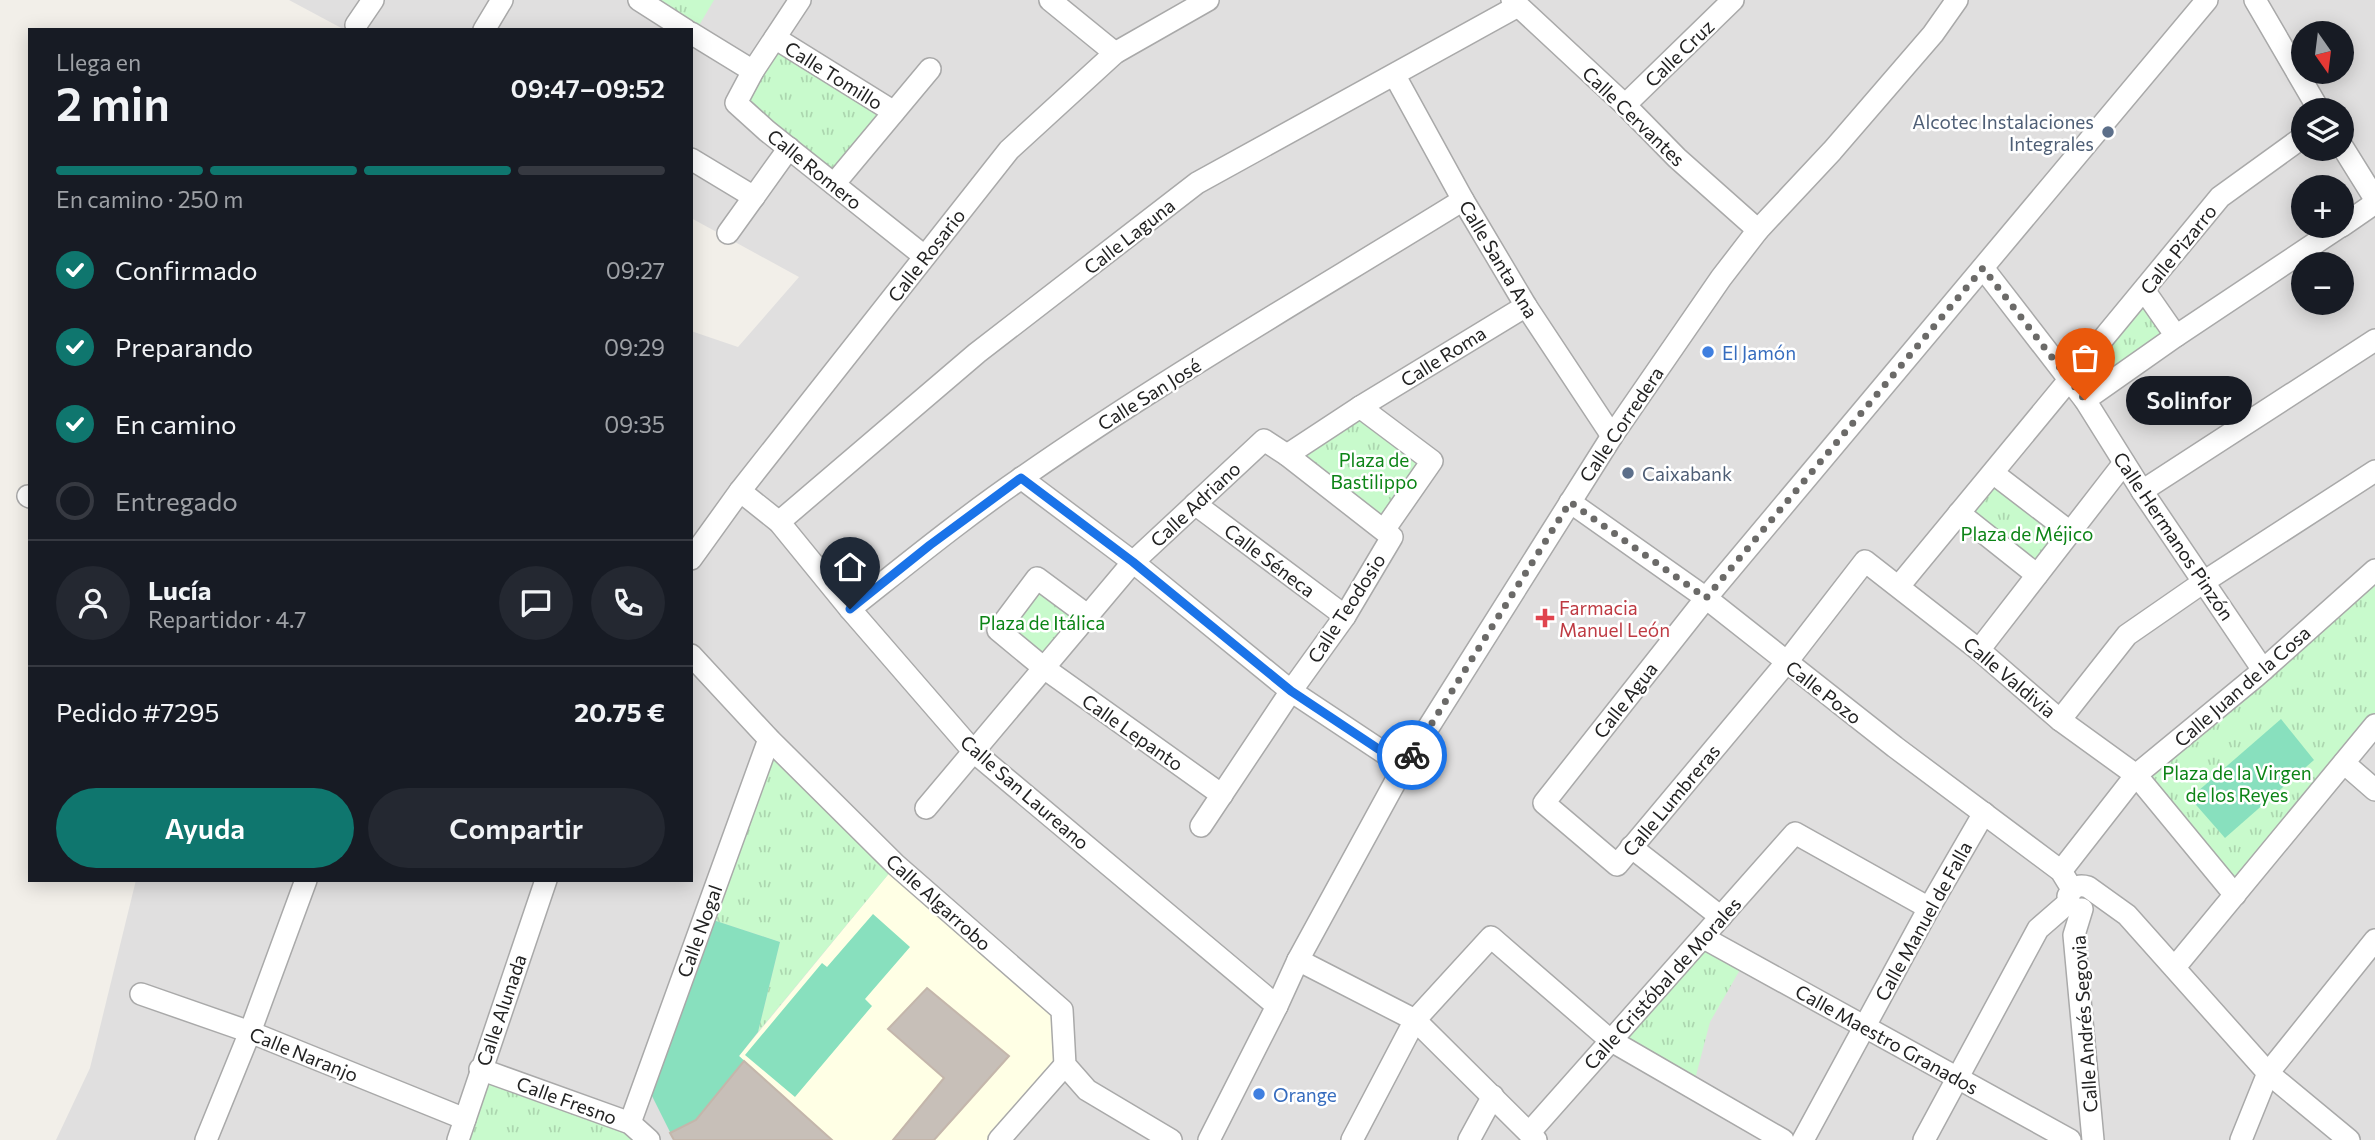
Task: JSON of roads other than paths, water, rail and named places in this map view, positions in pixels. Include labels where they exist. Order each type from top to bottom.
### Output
[{"type":"street","points":[[356,25],[373,0]]},
{"type":"street","points":[[485,28],[502,0]]},
{"type":"street","points":[[639,0],[683,28]]},
{"type":"street","points":[[693,34],[753,71],[800,0]]},
{"type":"street","points":[[1050,0],[1115,53]]},
{"type":"street","name":"Calle Rosario","points":[[693,556],[740,491],[1009,150],[1115,53],[1208,0]]},
{"type":"street","name":"Calle Cruz","points":[[1625,106],[1734,0]]},
{"type":"street","name":"Calle Corredera","points":[[1209,1140],[1278,1006],[1298,960],[1404,766],[1612,436],[1721,278],[1758,230],[1832,151],[1933,34],[1957,0]]},
{"type":"street","name":"Calle Agua","points":[[1544,803],[1706,598],[2207,0]]},
{"type":"street","points":[[2255,0],[2312,98]]},
{"type":"street","name":"Calle Cervantes","points":[[1515,3],[1676,158],[1758,230]]},
{"type":"street","name":"Calle Laguna","points":[[779,522],[976,353],[1197,183],[1395,76],[1515,3]]},
{"type":"street","name":"Calle Tomillo","points":[[775,38],[894,112]]},
{"type":"street","points":[[834,184],[930,69]]},
{"type":"street","name":"Calle Romero","points":[[753,71],[736,103],[924,256]]},
{"type":"street","name":"Calle Santa Ana","points":[[1395,76],[1463,200],[1526,306],[1612,436]]},
{"type":"street","name":"Calle Pizarro","points":[[1899,586],[2220,197],[2291,146]]},
{"type":"street","points":[[728,233],[789,148]]},
{"type":"street","points":[[693,160],[754,197]]},
{"type":"street","points":[[2351,161],[2375,201],[2354,216]]},
{"type":"street","name":"Calle San José","points":[[850,609],[930,545],[1021,478],[1131,404],[1463,200]]},
{"type":"street","points":[[2085,400],[2323,238]]},
{"type":"street","name":"Calle Hermanos Pinzón","points":[[1983,268],[2085,400],[2142,492],[2263,670]]},
{"type":"street","points":[[2144,290],[2176,336]]},
{"type":"street","name":"Calle Roma","points":[[1360,407],[1526,306]]},
{"type":"street","points":[[2142,492],[2375,340]]},
{"type":"street","points":[[1360,407],[1432,461],[1384,530],[1287,455],[1360,407]]},
{"type":"street","name":"Calle Adriano","points":[[926,808],[1133,562],[1264,440],[1287,455]]},
{"type":"street","points":[[1979,650],[2124,463]]},
{"type":"street","points":[[2060,720],[2127,635],[2204,581],[2375,471]]},
{"type":"street","points":[[1993,472],[2070,532]]},
{"type":"street","points":[[1021,478],[1133,562],[1291,691],[1404,766]]},
{"type":"street","name":"Calle San Laureano","points":[[740,491],[779,522],[850,609],[974,752],[1278,1006]]},
{"type":"street","name":"Calle Pozo","points":[[1570,502],[1706,598],[1786,663],[1984,813],[2078,894],[2127,915],[2268,1073],[2349,1140]]},
{"type":"street","name":"Calle Séneca","points":[[1195,504],[1345,616]]},
{"type":"street","points":[[1959,513],[2037,575]]},
{"type":"street","name":"Calle Teodosio","points":[[1201,826],[1291,691],[1345,616],[1392,537],[1384,530]]},
{"type":"street","name":"Calle Valdivia","points":[[1786,663],[1865,561],[1979,650],[2060,720],[2136,775],[2235,895]]},
{"type":"street","name":"Calle Juan de la Cosa","points":[[1924,1140],[2038,929],[2078,894],[2136,775],[2263,670],[2375,570]]},
{"type":"street","points":[[1044,668],[998,630],[1037,578],[1087,615]]},
{"type":"street","name":"Calle Algarrobo","points":[[693,657],[768,739],[896,865],[1062,1010],[1065,1065]]},
{"type":"street","name":"Calle Lumbreras","points":[[1544,803],[1617,865],[1786,663]]},
{"type":"street","name":"Calle Lepanto","points":[[1044,668],[1222,795]]},
{"type":"street","points":[[2175,967],[2375,725]]},
{"type":"street","name":"Calle Nogal","points":[[630,1123],[768,739]]},
{"type":"street","points":[[2344,763],[2375,790]]},
{"type":"street","name":"Calle Manuel de Falla","points":[[1803,1140],[1863,1027],[1984,813]]},
{"type":"street","name":"Calle Cristóbal de Morales","points":[[1533,1137],[1610,1040],[1704,938],[1795,833],[1929,908]]},
{"type":"street","points":[[1631,847],[1721,917]]},
{"type":"street","points":[[206,1140],[250,1032],[305,882]]},
{"type":"street","name":"Calle Alunada","points":[[458,1140],[545,882]]},
{"type":"street","name":"Calle Andrés Segovia","points":[[2078,894],[2074,934],[2094,1140]]},
{"type":"street","points":[[1352,1140],[1415,1020],[1491,937],[1610,1040],[1783,1140]]},
{"type":"street","name":"Calle Maestro Granados","points":[[1704,938],[2070,1140]]},
{"type":"street","points":[[2241,1140],[2268,1073],[2375,940]]},
{"type":"street","points":[[1298,960],[1415,1020],[1533,1137]]},
{"type":"street","name":"Calle Naranjo","points":[[141,994],[250,1032],[465,1119]]},
{"type":"street","points":[[999,1140],[1065,1065],[1087,1090],[1171,1140]]},
{"type":"street","name":"Calle Fresno","points":[[480,1069],[630,1123],[649,1140]]},
{"type":"street","points":[[1469,1140],[1493,1096]]},
{"type":"place","name":"Alcotec Instalaciones Integrales","points":[[2108,132]]},
{"type":"place","name":"El Jamón","points":[[1708,352]]},
{"type":"place","name":"Solinfor","points":[[2085,400]]},
{"type":"place","name":"Caixabank","points":[[1628,473]]},
{"type":"place","name":"Farmacia Manuel León","points":[[1545,618]]},
{"type":"place","name":"Orange","points":[[1259,1094]]},
{"type":"park label","name":"Plaza de Bastilippo","points":[[1374,470]]},
{"type":"park label","name":"Plaza de Méjico","points":[[2027,533]]},
{"type":"park label","name":"Plaza de Itálica","points":[[1042,622]]},
{"type":"park label","name":"Plaza de la Virgen de los Reyes","points":[[2237,783]]}]
